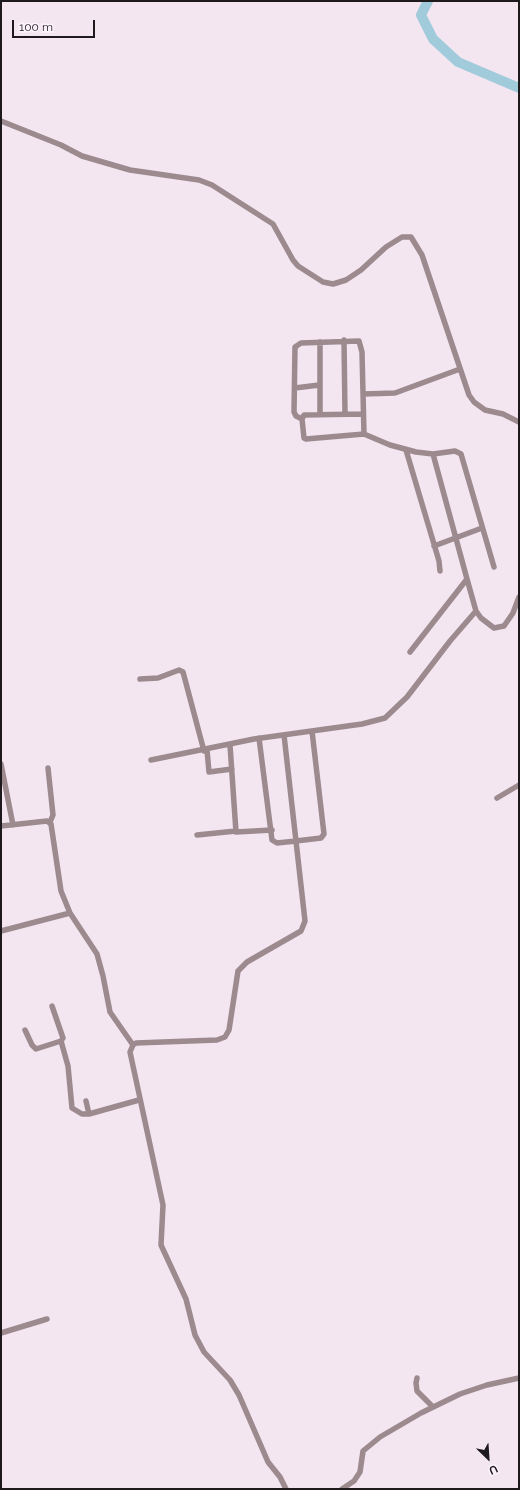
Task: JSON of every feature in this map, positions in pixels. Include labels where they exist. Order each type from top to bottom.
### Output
[{"type":"street","points":[[1,121],[61,145],[82,156],[130,170],[199,180],[212,185],[273,224],[293,260],[298,266],[323,282],[333,284],[346,280],[361,270],[386,247],[402,237],[411,237],[422,255],[469,395],[479,407],[503,414],[519,422]]},
{"type":"street","points":[[344,340],[345,414]]},
{"type":"street","points":[[302,419],[296,416],[294,412],[296,388],[295,347],[301,343],[356,340],[361,346],[364,434]]},
{"type":"street","points":[[320,342],[320,414]]},
{"type":"street","points":[[363,394],[395,393],[460,369]]},
{"type":"street","points":[[296,388],[319,385]]},
{"type":"street","points":[[363,414],[304,415],[302,419],[304,438],[364,434],[406,450],[433,454],[455,450],[461,454],[494,567]]},
{"type":"street","points":[[406,450],[440,571]]},
{"type":"street","points":[[433,454],[476,611],[491,626],[499,628],[504,626],[509,620],[519,597]]},
{"type":"street","points":[[434,546],[482,528]]},
{"type":"street","points":[[410,652],[467,579]]},
{"type":"street","points":[[151,760],[259,738],[312,731],[385,718],[407,697],[450,641],[476,611]]},
{"type":"street","points":[[140,679],[158,678],[179,670],[183,672],[206,750],[209,772],[232,769]]},
{"type":"street","points":[[259,738],[274,842],[321,838],[324,834],[312,731]]},
{"type":"street","points":[[132,1045],[136,1043],[217,1040],[227,1035],[238,971],[247,962],[301,931],[304,927],[305,921],[284,734]]},
{"type":"street","points":[[230,744],[236,831]]},
{"type":"street","points":[[1,764],[14,825]]},
{"type":"street","points":[[48,768],[53,815],[50,822],[53,829],[60,887],[70,913],[95,950],[104,976],[108,1006],[117,1024],[132,1045]]},
{"type":"street","points":[[497,798],[519,785]]},
{"type":"street","points":[[1,826],[47,821],[50,822]]},
{"type":"street","points":[[197,835],[236,831],[272,830]]},
{"type":"street","points":[[1,931],[70,913]]},
{"type":"street","points":[[52,1006],[63,1038],[61,1041],[68,1066],[72,1108],[82,1114],[90,1114],[139,1100]]},
{"type":"street","points":[[25,1030],[32,1045],[36,1049],[61,1041]]},
{"type":"street","points":[[132,1045],[130,1052],[139,1100],[163,1205],[161,1245],[186,1299],[195,1335],[204,1352],[230,1380],[236,1390],[268,1462],[280,1477],[286,1489]]},
{"type":"street","points":[[86,1101],[90,1114]]},
{"type":"street","points":[[1,1333],[48,1319]]},
{"type":"street","points":[[418,1378],[416,1383],[417,1391],[433,1407]]},
{"type":"street","points":[[342,1489],[354,1481],[360,1472],[363,1451],[380,1437],[433,1407],[476,1389],[519,1378]]},
{"type":"waterway","points":[[428,1],[421,15],[433,39],[458,62],[519,88]]}]
